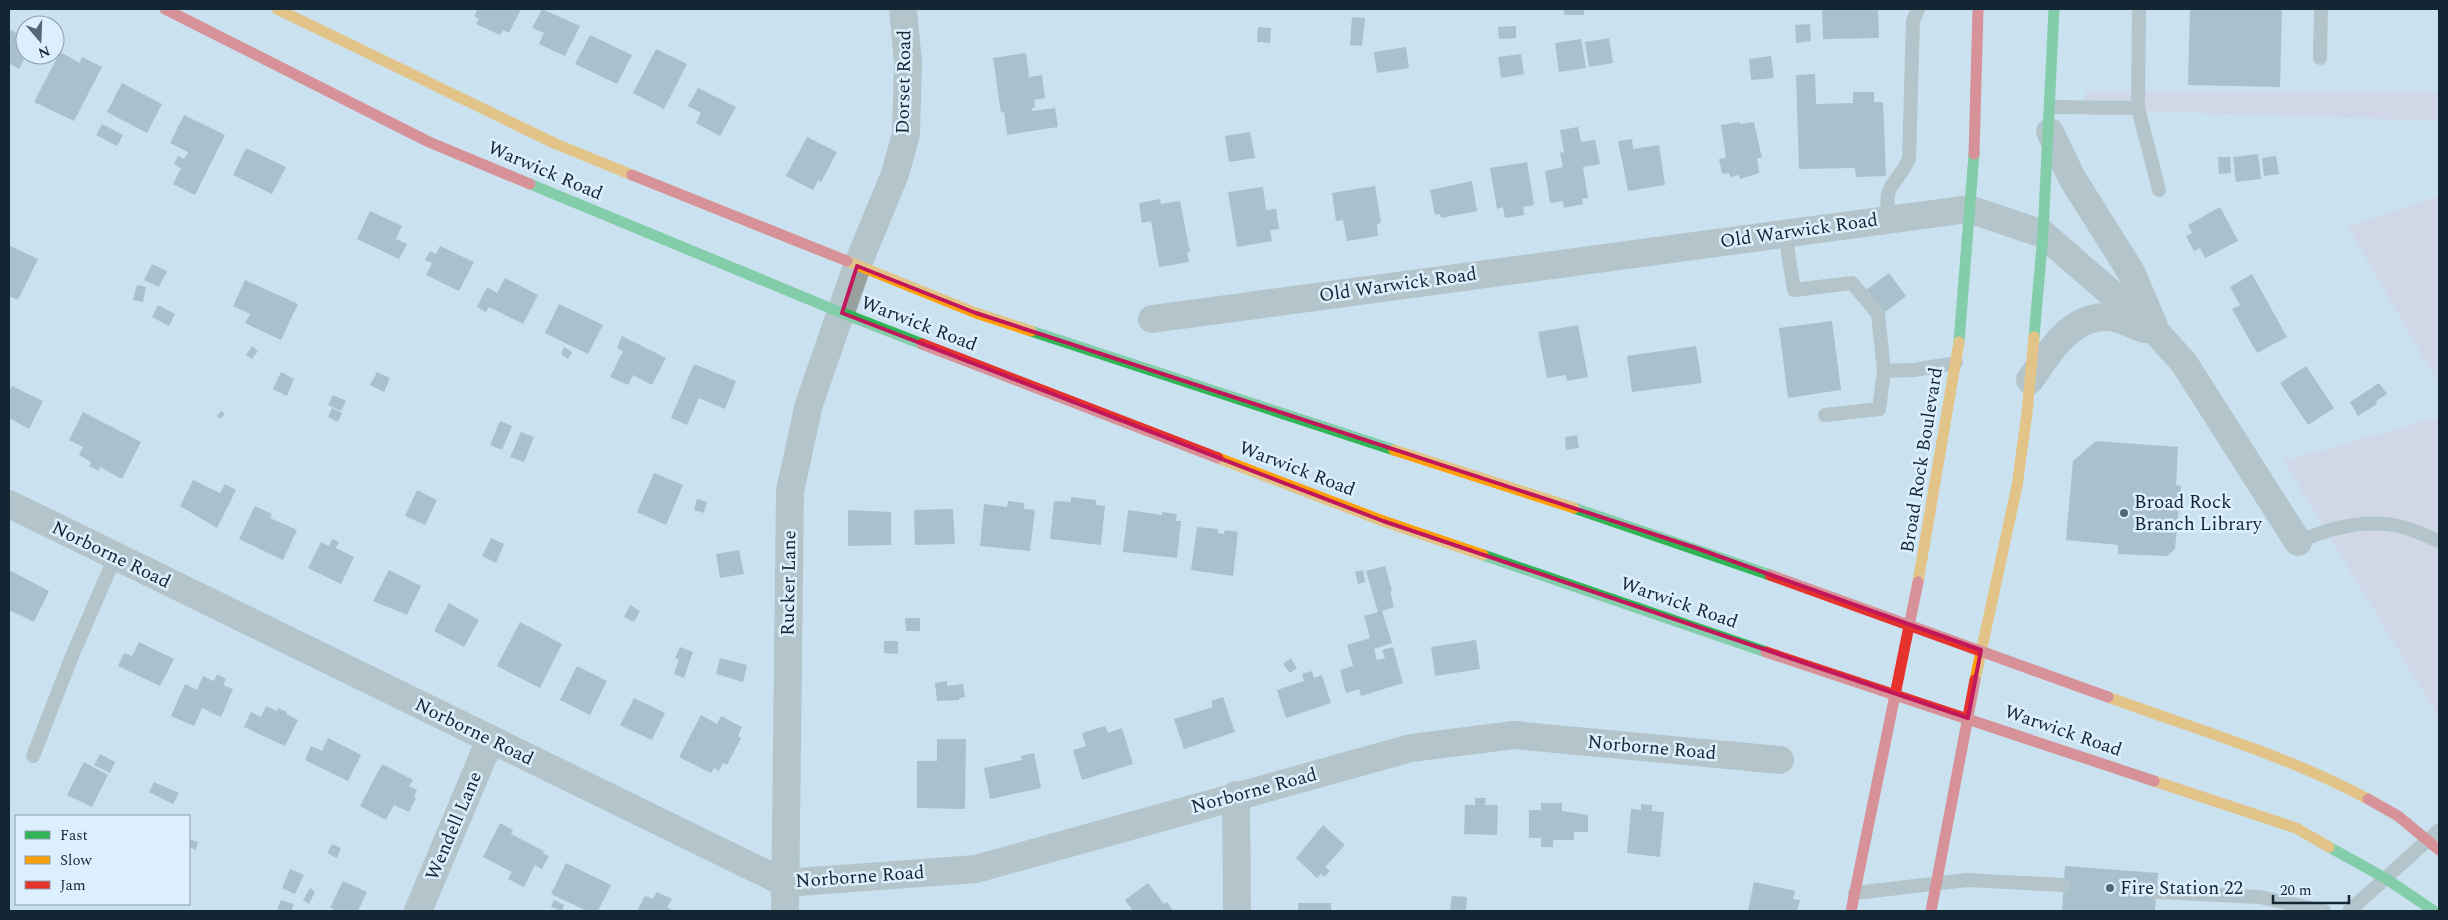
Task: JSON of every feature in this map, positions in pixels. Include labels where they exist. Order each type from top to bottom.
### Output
[{"type":"main road","name":"Warwick Road","points":[[166,9],[429,142],[842,313],[1383,521],[1896,696],[1968,718],[2296,828],[2385,878],[2434,911]]},
{"type":"main road","name":"Warwick Road","points":[[278,9],[556,144],[976,313],[1696,548],[2289,763],[2343,786],[2398,816],[2439,850]]},
{"type":"main road","name":"Broad Rock Boulevard","points":[[1851,911],[1927,538],[1959,346],[1974,158],[1978,9]]},
{"type":"main road","points":[[1931,911],[1981,650],[2017,486],[2030,380],[2043,234],[2054,9]]},
{"type":"street","name":"Dorset Road","points":[[857,266],[895,174],[906,134],[908,62],[902,9]]},
{"type":"street","points":[[2050,120],[2072,178],[2131,272],[2158,334]]},
{"type":"street","name":"Old Warwick Road","points":[[1152,319],[1969,209],[2043,234],[2158,334],[2184,363],[2298,542]]},
{"type":"street","name":"Rucker Lane","points":[[785,911],[790,491],[809,404],[857,266]]},
{"type":"street","points":[[2030,380],[2062,337],[2073,327],[2090,319],[2109,317],[2158,334]]},
{"type":"street","name":"Norborne Road","points":[[9,504],[114,557],[785,883],[976,869],[1236,795],[1411,748],[1514,735],[1780,760]]},
{"type":"street","name":"Wendell Lane","points":[[418,911],[490,740]]},
{"type":"street","points":[[1236,795],[1237,911]]},
{"type":"lane","points":[[1889,219],[1886,201],[1888,188],[1903,172],[1909,159],[1913,21],[1918,9]]},
{"type":"lane","points":[[2139,9],[2138,108],[2159,190]]},
{"type":"lane","points":[[2320,58],[2321,9]]},
{"type":"lane","points":[[2050,120],[2138,108]]},
{"type":"lane","points":[[1785,233],[1794,290],[1852,284],[1878,314],[1884,371],[1879,409],[1825,415]]},
{"type":"lane","points":[[1884,371],[1914,370],[1956,363]]},
{"type":"lane","points":[[2298,542],[2323,530],[2361,524],[2399,526],[2439,541]]},
{"type":"lane","points":[[33,756],[72,656],[114,557]]},
{"type":"lane","points":[[2349,911],[2439,830]]},
{"type":"lane","points":[[1855,893],[1936,882],[1968,880],[2064,885]]},
{"type":"lane","points":[[2157,892],[2260,897],[2324,911]]},
{"type":"highlighted area","points":[[857,266],[976,313],[1696,548],[1981,650],[1968,718],[1383,521],[842,313]]},
{"type":"shaded area","points":[[2087,91],[2439,92],[2439,121],[2081,109]]},
{"type":"shaded area","points":[[2439,195],[2439,385],[2348,227]]},
{"type":"shaded area","points":[[2439,417],[2439,718],[2284,461]]},
{"type":"building","points":[[478,9],[521,9],[509,33],[503,30],[500,35],[476,24],[479,19],[474,16]]},
{"type":"building","points":[[542,9],[580,26],[565,56],[539,44],[544,33],[532,28]]},
{"type":"building","points":[[1558,9],[1584,9],[1584,15],[1564,15],[1564,11]]},
{"type":"building","points":[[1822,9],[1878,9],[1879,38],[1823,39]]},
{"type":"building","points":[[2190,9],[2282,9],[2280,87],[2188,85]]},
{"type":"building","points":[[1352,17],[1365,18],[1362,46],[1350,45]]},
{"type":"building","points":[[1810,24],[1811,41],[1796,43],[1795,25]]},
{"type":"building","points":[[1516,26],[1516,38],[1499,39],[1498,27]]},
{"type":"building","points":[[1258,27],[1271,28],[1270,43],[1257,42]]},
{"type":"building","points":[[9,29],[15,32],[15,65],[21,65],[19,69],[9,63]]},
{"type":"building","points":[[590,35],[632,55],[617,84],[575,64]]},
{"type":"building","points":[[1609,38],[1613,63],[1589,67],[1585,42]]},
{"type":"building","points":[[1581,39],[1586,68],[1559,72],[1555,43]]},
{"type":"building","points":[[1406,47],[1409,68],[1377,73],[1374,52]]},
{"type":"building","points":[[656,49],[687,64],[664,109],[633,93]]},
{"type":"building","points":[[1026,53],[1029,77],[1042,75],[1045,98],[1034,100],[1035,108],[1032,108],[1032,111],[1055,108],[1058,127],[1007,135],[1004,112],[1001,113],[993,58]]},
{"type":"building","points":[[1521,54],[1524,74],[1501,78],[1498,57]]},
{"type":"building","points":[[65,55],[80,63],[82,57],[102,67],[74,121],[34,102],[53,65],[65,65]]},
{"type":"building","points":[[1771,56],[1774,78],[1751,80],[1749,59]]},
{"type":"building","points":[[1815,74],[1816,104],[1853,103],[1853,92],[1874,92],[1874,102],[1883,102],[1886,176],[1856,177],[1855,168],[1799,169],[1796,75]]},
{"type":"building","points":[[122,83],[162,104],[147,133],[107,112]]},
{"type":"building","points":[[698,88],[736,107],[720,136],[696,123],[701,113],[688,106]]},
{"type":"building","points":[[184,115],[225,135],[195,195],[173,184],[181,168],[174,164],[178,156],[184,159],[188,152],[170,143]]},
{"type":"building","points":[[1740,122],[1740,124],[1754,122],[1762,158],[1757,158],[1759,173],[1740,179],[1739,175],[1730,177],[1729,173],[1722,174],[1719,159],[1726,158],[1721,125]]},
{"type":"building","points":[[102,124],[123,135],[117,146],[96,135]]},
{"type":"building","points":[[1578,127],[1581,142],[1595,140],[1600,164],[1583,167],[1588,198],[1582,199],[1583,204],[1564,208],[1563,201],[1550,203],[1545,171],[1563,167],[1560,153],[1564,152],[1560,130]]},
{"type":"building","points":[[1250,132],[1255,158],[1229,162],[1225,136]]},
{"type":"building","points":[[807,137],[837,152],[821,182],[818,180],[813,190],[786,176]]},
{"type":"building","points":[[1632,139],[1633,149],[1659,145],[1665,185],[1628,191],[1618,141]]},
{"type":"building","points":[[246,148],[286,167],[272,194],[233,175]]},
{"type":"building","points":[[2258,154],[2261,179],[2236,182],[2233,157]]},
{"type":"building","points":[[2276,156],[2279,174],[2264,176],[2262,158]]},
{"type":"building","points":[[2218,157],[2230,157],[2231,173],[2219,174]]},
{"type":"building","points":[[1527,162],[1534,205],[1523,207],[1524,215],[1505,218],[1503,207],[1497,209],[1490,168]]},
{"type":"building","points":[[1472,181],[1477,211],[1441,218],[1440,214],[1435,215],[1430,190]]},
{"type":"building","points":[[1375,186],[1381,223],[1377,224],[1378,236],[1347,241],[1343,220],[1336,221],[1332,193]]},
{"type":"building","points":[[1263,187],[1266,210],[1276,209],[1279,229],[1270,230],[1272,241],[1237,247],[1228,192]]},
{"type":"building","points":[[1160,199],[1161,204],[1180,201],[1190,252],[1187,253],[1189,262],[1159,267],[1151,221],[1142,223],[1139,203]]},
{"type":"building","points":[[2220,207],[2238,241],[2205,258],[2200,248],[2194,251],[2186,236],[2192,233],[2188,225]]},
{"type":"building","points":[[370,211],[402,226],[396,239],[407,244],[399,259],[357,239]]},
{"type":"building","points":[[10,246],[38,259],[18,300],[9,296]]},
{"type":"building","points":[[440,246],[474,262],[459,291],[426,275],[432,263],[425,260],[430,251],[436,254]]},
{"type":"building","points":[[152,264],[167,271],[159,287],[144,280]]},
{"type":"building","points":[[1889,273],[1906,296],[1884,313],[1866,290]]},
{"type":"building","points":[[2252,274],[2287,337],[2257,353],[2232,309],[2240,305],[2230,287]]},
{"type":"building","points":[[505,278],[538,295],[523,324],[489,307],[486,312],[477,307],[487,287],[497,293]]},
{"type":"building","points":[[245,280],[298,304],[281,340],[245,323],[250,314],[233,306]]},
{"type":"building","points":[[137,285],[146,287],[143,302],[133,300]]},
{"type":"building","points":[[559,304],[603,325],[588,354],[545,333]]},
{"type":"building","points":[[158,305],[175,314],[169,326],[152,317]]},
{"type":"building","points":[[1832,321],[1841,390],[1788,398],[1779,328]]},
{"type":"building","points":[[1578,325],[1588,377],[1567,381],[1566,375],[1547,378],[1538,332]]},
{"type":"building","points":[[622,336],[666,358],[652,385],[633,375],[628,385],[610,377],[623,351],[617,348]]},
{"type":"building","points":[[252,346],[258,351],[252,359],[246,355]]},
{"type":"building","points":[[1696,346],[1702,383],[1632,392],[1627,356]]},
{"type":"building","points":[[564,347],[572,352],[568,359],[561,354]]},
{"type":"building","points":[[694,364],[736,381],[725,409],[699,398],[687,425],[671,418]]},
{"type":"building","points":[[2306,366],[2334,408],[2308,425],[2280,383]]},
{"type":"building","points":[[281,372],[294,379],[287,396],[273,389]]},
{"type":"building","points":[[377,372],[390,378],[384,392],[370,385]]},
{"type":"building","points":[[2379,383],[2387,394],[2376,401],[2377,404],[2358,416],[2350,402]]},
{"type":"building","points":[[12,386],[43,401],[29,429],[9,418],[9,392]]},
{"type":"building","points":[[333,395],[346,401],[341,411],[328,405]]},
{"type":"building","points":[[332,408],[342,413],[338,422],[328,417]]},
{"type":"building","points":[[221,411],[225,414],[220,419],[217,416]]},
{"type":"building","points":[[83,412],[141,442],[122,479],[100,467],[99,471],[89,466],[91,462],[79,455],[83,447],[69,440]]},
{"type":"building","points":[[500,421],[512,426],[502,450],[490,445]]},
{"type":"building","points":[[521,432],[534,437],[524,462],[510,457]]},
{"type":"building","points":[[1577,435],[1579,448],[1566,450],[1565,437]]},
{"type":"building","name":"Broad Rock Branch Library","points":[[2096,441],[2178,447],[2176,485],[2181,486],[2175,549],[2167,556],[2118,554],[2118,545],[2066,540],[2073,461]]},
{"type":"building","points":[[654,473],[683,485],[666,525],[637,512]]},
{"type":"building","points":[[193,480],[220,493],[225,484],[236,490],[217,528],[180,506]]},
{"type":"building","points":[[417,490],[437,500],[425,525],[405,516]]},
{"type":"building","points":[[1071,497],[1096,500],[1096,505],[1105,506],[1101,545],[1050,539],[1054,501],[1071,502]]},
{"type":"building","points":[[697,499],[707,502],[704,513],[694,510]]},
{"type":"building","points":[[1008,501],[1024,503],[1024,509],[1035,510],[1030,551],[980,546],[984,504],[1007,507]]},
{"type":"building","points":[[255,506],[272,514],[270,518],[297,530],[283,560],[239,539]]},
{"type":"building","points":[[953,509],[955,544],[915,545],[914,510]]},
{"type":"building","points":[[848,510],[891,512],[891,545],[848,546]]},
{"type":"building","points":[[1128,510],[1162,515],[1162,512],[1177,514],[1176,521],[1181,521],[1177,558],[1123,552]]},
{"type":"building","points":[[1197,527],[1218,529],[1218,533],[1224,534],[1225,530],[1238,532],[1233,576],[1191,570]]},
{"type":"building","points":[[491,538],[504,544],[496,563],[482,556]]},
{"type":"building","points":[[332,539],[339,542],[336,548],[354,557],[341,584],[308,568],[321,542],[329,546]]},
{"type":"building","points":[[739,550],[744,574],[720,578],[716,554]]},
{"type":"building","points":[[1385,566],[1394,607],[1382,611],[1392,643],[1374,649],[1377,660],[1385,658],[1382,650],[1393,647],[1403,683],[1361,696],[1359,689],[1346,693],[1340,670],[1353,666],[1347,645],[1370,638],[1364,616],[1378,612],[1366,571]]},
{"type":"building","points":[[9,570],[49,591],[34,622],[9,610]]},
{"type":"building","points":[[389,570],[421,586],[407,615],[373,601]]},
{"type":"building","points":[[1363,570],[1365,582],[1358,584],[1355,572]]},
{"type":"building","points":[[449,603],[479,620],[464,647],[434,631]]},
{"type":"building","points":[[630,605],[640,611],[634,622],[624,617]]},
{"type":"building","points":[[905,618],[920,618],[920,631],[906,631]]},
{"type":"building","points":[[520,622],[562,644],[540,688],[497,666]]},
{"type":"building","points":[[1476,640],[1480,669],[1435,676],[1431,647]]},
{"type":"building","points":[[884,641],[898,641],[898,654],[884,653]]},
{"type":"building","points":[[139,642],[174,659],[160,686],[118,666],[124,653],[132,656]]},
{"type":"building","points":[[680,647],[693,652],[684,678],[674,674],[679,659],[675,658]]},
{"type":"building","points":[[720,658],[747,665],[743,682],[716,674]]},
{"type":"building","points":[[1291,658],[1297,668],[1290,673],[1283,664]]},
{"type":"building","points":[[577,666],[607,681],[590,715],[560,700]]},
{"type":"building","points":[[1312,671],[1314,678],[1322,675],[1331,703],[1286,718],[1277,690],[1304,681],[1302,674]]},
{"type":"building","points":[[217,674],[226,679],[223,685],[233,689],[221,717],[202,708],[194,726],[171,716],[185,684],[197,690],[203,676],[214,681]]},
{"type":"building","points":[[947,681],[947,686],[963,684],[965,697],[959,698],[959,700],[937,701],[935,683]]},
{"type":"building","points":[[1223,697],[1235,732],[1184,749],[1174,719],[1213,707],[1211,701]]},
{"type":"building","points":[[634,698],[665,713],[652,740],[620,725]]},
{"type":"building","points":[[266,706],[277,711],[278,708],[298,720],[285,746],[244,727],[251,712],[261,717]]},
{"type":"building","points":[[701,715],[717,724],[721,716],[742,727],[738,736],[741,738],[727,765],[723,763],[719,771],[714,768],[711,773],[679,757]]},
{"type":"building","points":[[1105,726],[1108,733],[1122,728],[1133,764],[1082,780],[1073,750],[1086,746],[1082,733]]},
{"type":"building","points":[[328,738],[361,755],[348,781],[305,760],[311,746],[322,751]]},
{"type":"building","points":[[937,739],[966,739],[965,809],[917,808],[917,761],[937,761]]},
{"type":"building","points":[[1034,753],[1041,788],[990,799],[984,768],[1022,760],[1021,756]]},
{"type":"building","points":[[100,754],[115,762],[110,773],[94,765]]},
{"type":"building","points":[[84,762],[108,775],[92,807],[67,795]]},
{"type":"building","points":[[382,764],[413,780],[409,786],[417,790],[414,797],[416,798],[409,812],[394,805],[386,820],[360,806]]},
{"type":"building","points":[[154,782],[179,793],[173,804],[149,792]]},
{"type":"building","points":[[1475,798],[1486,798],[1485,805],[1498,805],[1497,835],[1464,834],[1465,805],[1475,805]]},
{"type":"building","points":[[1541,803],[1562,803],[1562,811],[1588,815],[1588,832],[1574,832],[1574,840],[1553,840],[1553,847],[1541,847],[1541,838],[1529,838],[1529,810],[1541,810]]},
{"type":"building","points":[[1641,804],[1652,805],[1652,811],[1664,812],[1660,857],[1627,853],[1631,809],[1641,810]]},
{"type":"building","points":[[500,823],[513,830],[511,834],[544,851],[543,853],[549,856],[542,869],[535,865],[524,887],[508,879],[512,872],[483,857]]},
{"type":"building","points":[[1323,825],[1345,845],[1325,867],[1330,871],[1324,877],[1321,874],[1317,878],[1296,858]]},
{"type":"building","points":[[190,839],[198,842],[196,850],[190,847]]},
{"type":"building","points":[[332,844],[341,848],[337,858],[327,853]]},
{"type":"building","points":[[566,863],[611,885],[598,911],[587,911],[551,894]]},
{"type":"building","name":"Fire Station 22","points":[[2065,866],[2158,873],[2155,911],[2062,911]]},
{"type":"building","points":[[290,869],[304,875],[295,894],[282,888]]},
{"type":"building","points":[[343,881],[367,892],[358,911],[337,911],[330,908]]},
{"type":"building","points":[[1754,882],[1795,891],[1793,899],[1800,900],[1797,911],[1748,911]]},
{"type":"building","points":[[1148,883],[1164,904],[1167,902],[1173,911],[1133,911],[1125,900]]},
{"type":"building","points":[[310,888],[315,892],[309,904],[303,900]]},
{"type":"building","points":[[657,892],[672,899],[667,907],[674,911],[637,911],[645,896],[653,899]]},
{"type":"building","points":[[1452,896],[1467,897],[1466,911],[1450,911]]},
{"type":"building","points":[[281,900],[294,904],[291,911],[277,911]]},
{"type":"building","points":[[554,900],[564,905],[562,911],[551,907]]},
{"type":"building","points":[[1298,903],[1331,903],[1331,911],[1298,911]]},
{"type":"traffic: fast","points":[[2034,337],[2043,234],[2054,9]]},
{"type":"traffic: fast","points":[[1959,342],[1974,154]]},
{"type":"traffic: fast","points":[[530,184],[842,313],[922,344]]},
{"type":"traffic: fast","points":[[1031,331],[1394,450]]},
{"type":"traffic: fast","points":[[1574,508],[1770,575]]},
{"type":"traffic: fast","points":[[1483,555],[1766,652]]},
{"type":"traffic: fast","points":[[2329,847],[2385,878],[2434,911]]},
{"type":"traffic: slow","points":[[277,9],[556,144],[632,175]]},
{"type":"traffic: slow","points":[[847,261],[976,313],[1031,331]]},
{"type":"traffic: slow","points":[[1975,680],[2017,486],[2027,413],[2034,337]]},
{"type":"traffic: slow","points":[[1918,582],[1959,342]]},
{"type":"traffic: slow","points":[[1394,450],[1574,508]]},
{"type":"traffic: slow","points":[[1218,458],[1383,521],[1483,555]]},
{"type":"traffic: slow","points":[[2108,697],[2273,756],[2337,783],[2368,799]]},
{"type":"traffic: slow","points":[[2154,781],[2296,828],[2329,847]]},
{"type":"traffic: jam","points":[[165,9],[429,142],[530,184]]},
{"type":"traffic: jam","points":[[1974,154],[1978,9]]},
{"type":"traffic: jam","points":[[632,175],[847,261]]},
{"type":"traffic: jam","points":[[922,344],[1218,458]]},
{"type":"traffic: jam","points":[[1770,575],[2108,697]]},
{"type":"traffic: jam","points":[[1851,911],[1918,582]]},
{"type":"traffic: jam","points":[[1766,652],[2154,781]]},
{"type":"traffic: jam","points":[[1931,911],[1975,680]]},
{"type":"traffic: jam","points":[[2368,799],[2398,816],[2439,850]]},
{"type":"place","name":"Broad Rock Branch Library","points":[[2124,513]]},
{"type":"place","name":"Fire Station 22","points":[[2110,888]]}]
